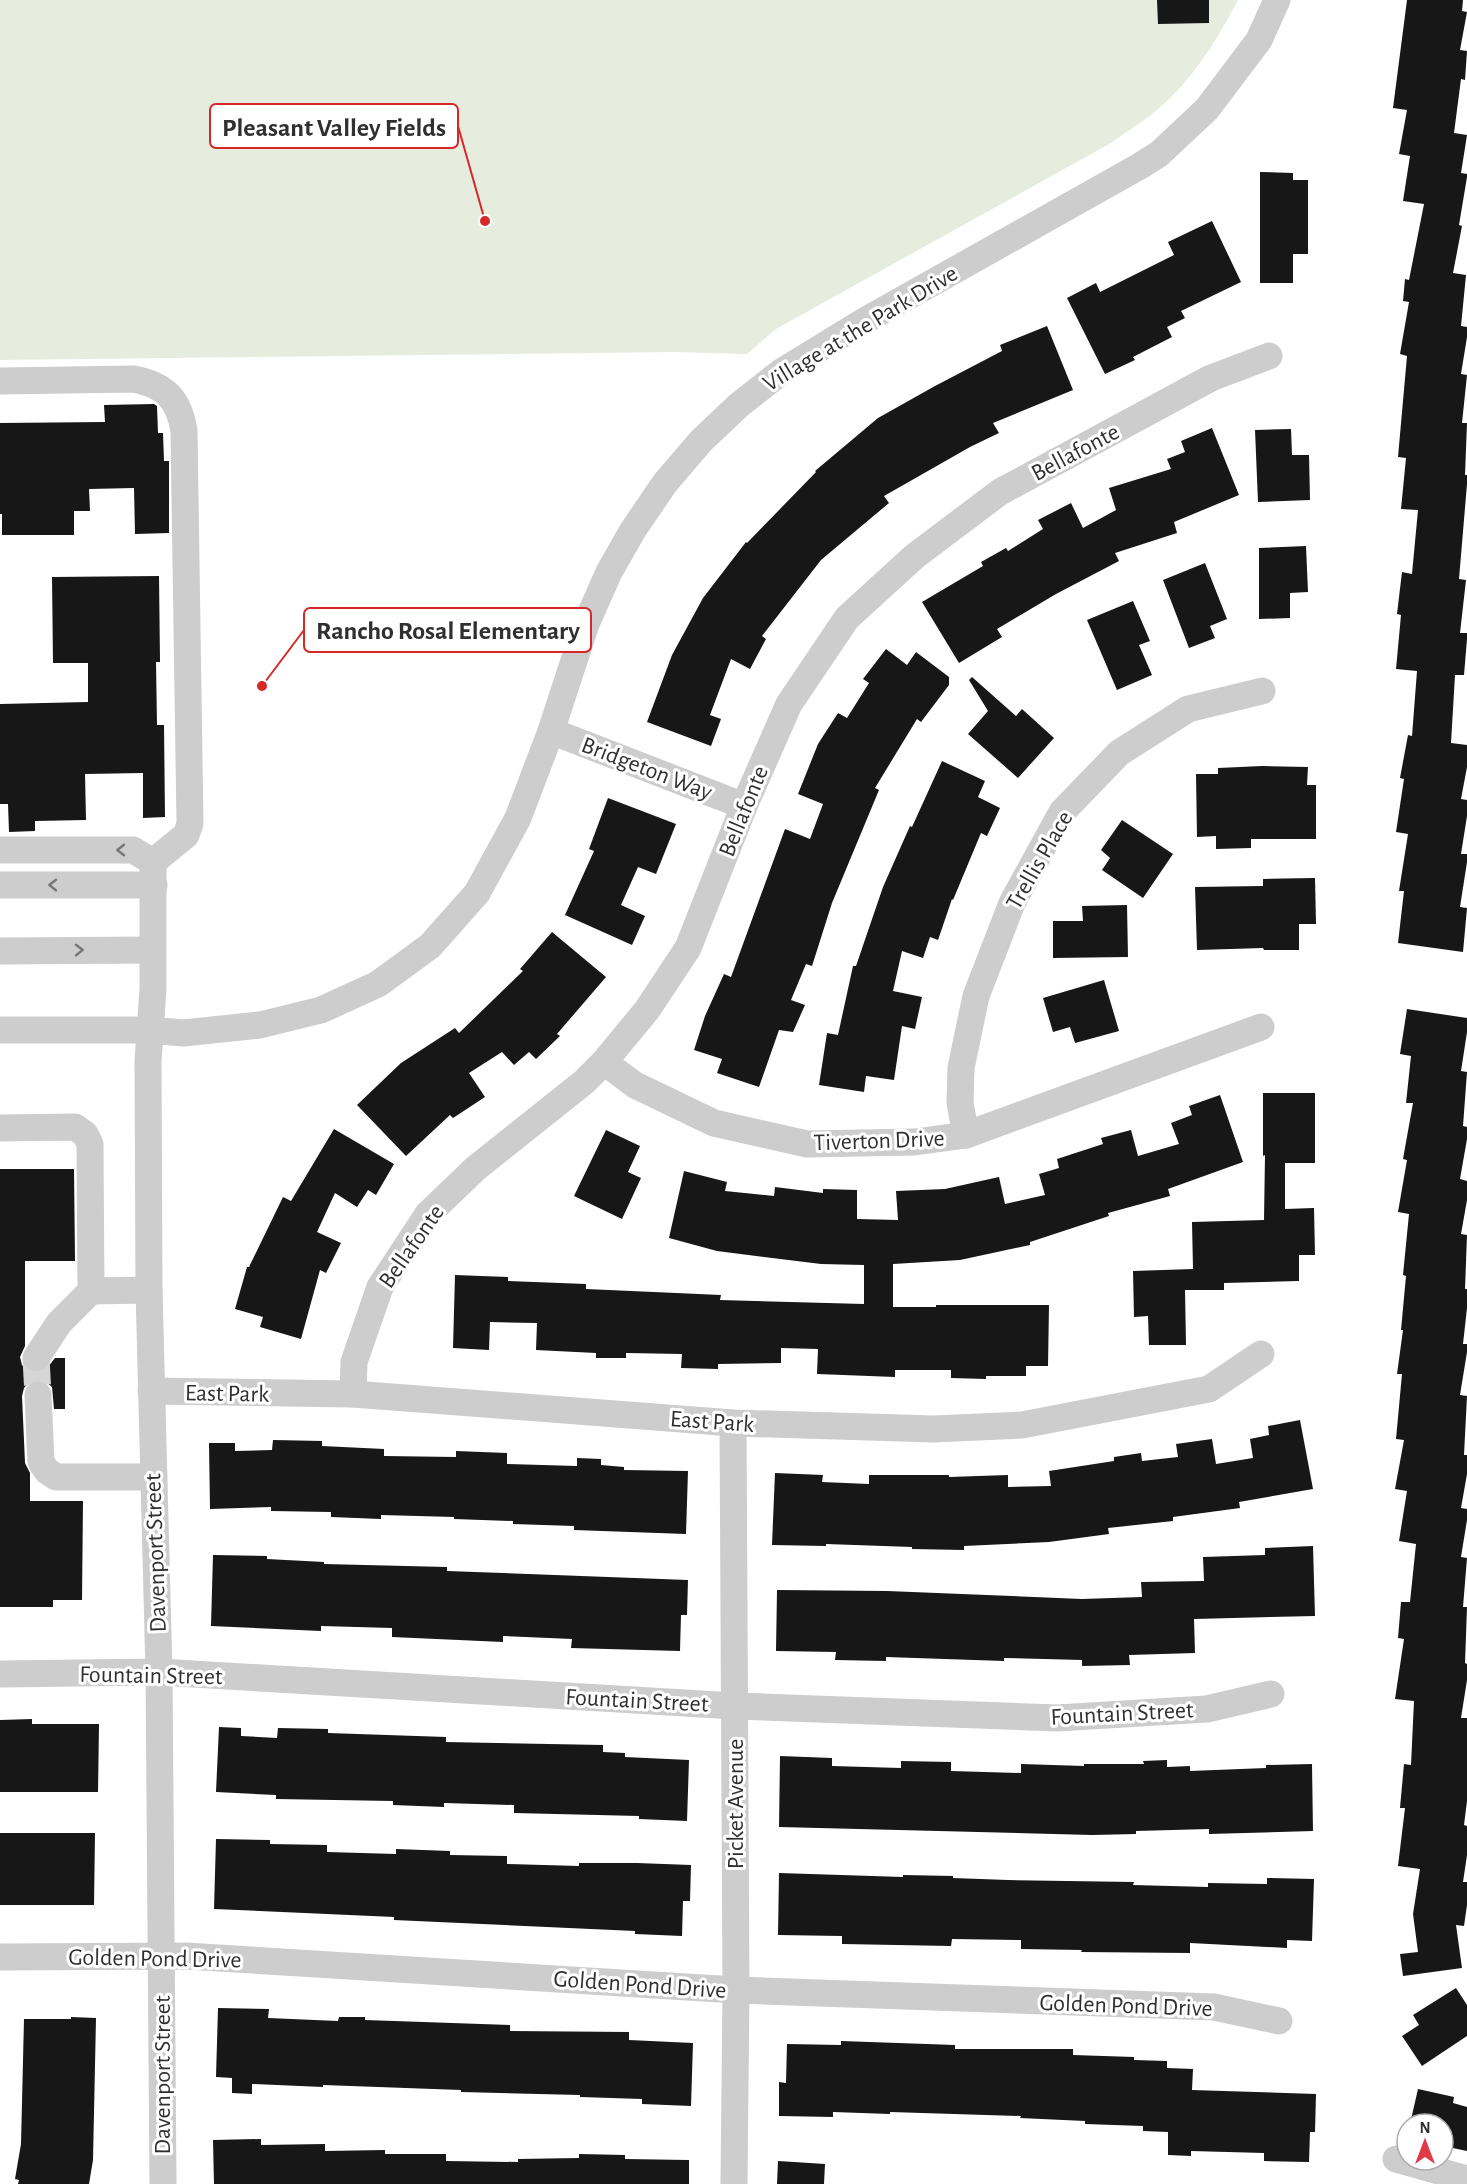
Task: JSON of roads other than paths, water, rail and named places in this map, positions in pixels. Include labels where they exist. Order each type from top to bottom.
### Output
[{"type":"street","name":"Village at the Park Drive","points":[[0,1030],[150,1030],[183,1034],[260,1025],[321,1010],[378,984],[430,946],[477,893],[518,818],[586,624],[609,572],[633,530],[665,483],[701,441],[739,405],[791,366],[866,320],[1159,154],[1208,109],[1259,40],[1277,0]]},
{"type":"street","name":"Bellafonte","points":[[353,1394],[354,1362],[380,1287],[428,1214],[476,1168],[584,1082],[604,1062],[647,1010],[688,948],[744,806],[789,704],[847,618],[915,556],[1000,492],[1211,378],[1269,356]]},
{"type":"street","points":[[0,381],[142,380],[167,392],[176,403],[182,416],[190,824],[186,836],[153,874],[0,885]]},
{"type":"street","name":"Trellis Place","points":[[966,1135],[960,1103],[961,1068],[976,996],[1012,903],[1062,812],[1119,753],[1188,709],[1262,691]]},
{"type":"street","name":"Bridgeton Way","points":[[550,731],[744,806]]},
{"type":"street","points":[[0,850],[133,850],[153,874]]},
{"type":"street","name":"Davenport Street","points":[[153,874],[148,1290],[159,1672],[163,2184]]},
{"type":"street","points":[[0,951],[152,950]]},
{"type":"street","name":"Tiverton Drive","points":[[604,1062],[635,1085],[714,1123],[807,1144],[915,1142],[966,1135],[1261,1027]]},
{"type":"street","points":[[0,1128],[75,1127],[85,1134],[90,1144],[91,1291]]},
{"type":"street","points":[[36,1358],[59,1323],[91,1291],[148,1290]]},
{"type":"street","name":"East Park","points":[[151,1391],[353,1394],[733,1423],[934,1430],[1022,1425],[1209,1389],[1261,1354]]},
{"type":"street","points":[[38,1395],[41,1462],[47,1471],[56,1477],[153,1477]]},
{"type":"street","name":"Picket Avenue","points":[[733,1423],[736,1990],[734,2184]]},
{"type":"street","name":"Fountain Street","points":[[0,1674],[159,1672],[735,1706],[1057,1718],[1207,1709],[1272,1694]]},
{"type":"street","name":"Golden Pond Drive","points":[[0,1957],[162,1955],[736,1990],[1214,2007],[1279,2021]]},
{"type":"street","points":[[1442,2172],[1467,2179]]},
{"type":"tunnel","points":[[36,1358],[38,1395]]},
{"type":"place","name":"Pleasant Valley Fields","points":[[485,221]]},
{"type":"place","name":"Rancho Rosal Elementary","points":[[262,686]]}]
